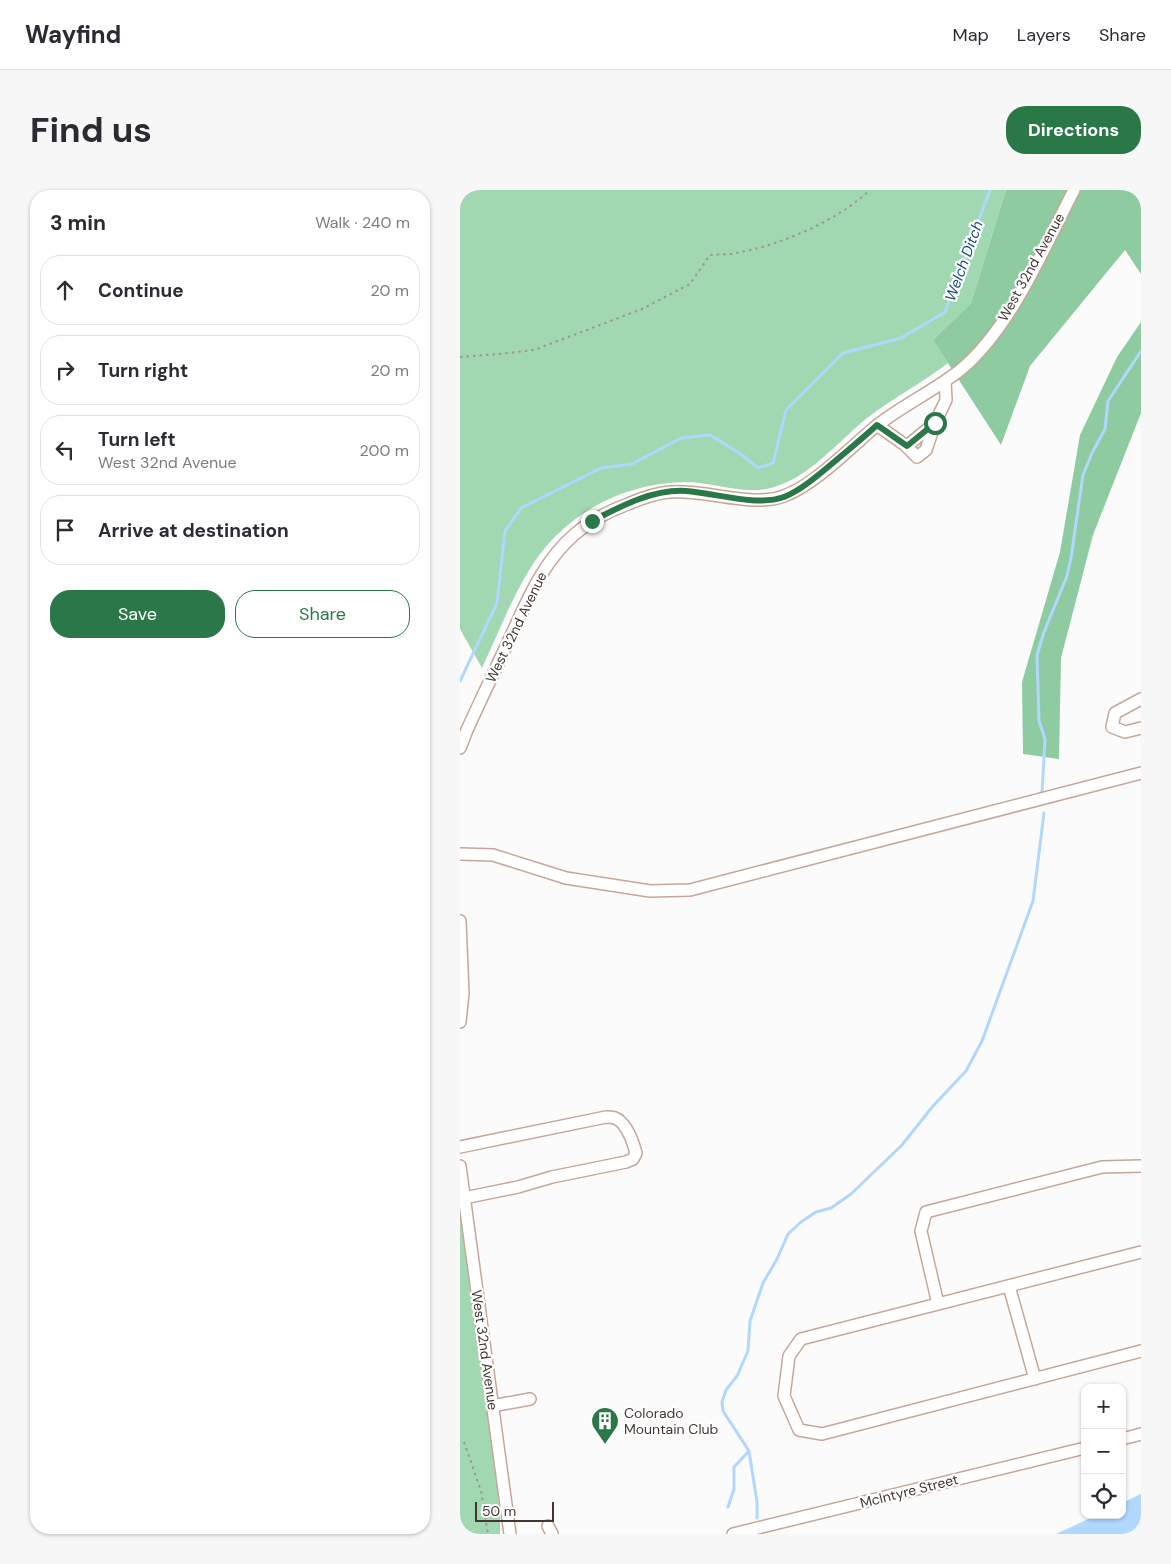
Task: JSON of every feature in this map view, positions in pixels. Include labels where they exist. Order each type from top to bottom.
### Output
[{"type":"street","name":"West 32nd Avenue","points":[[460,748],[529,596],[545,568],[575,534],[592,521],[616,508],[647,496],[667,492],[692,492],[749,500],[767,500],[782,497],[799,490],[877,425],[945,381],[980,351],[1006,316],[1022,289],[1074,190]]},
{"type":"street","points":[[877,425],[907,446],[935,423],[946,400],[945,381]]},
{"type":"street","points":[[1141,699],[1114,713],[1112,727],[1125,732],[1141,728]]},
{"type":"street","points":[[460,854],[493,856],[566,878],[650,891],[690,890],[1141,773]]},
{"type":"street","points":[[460,921],[462,993],[460,1022]]},
{"type":"street","points":[[460,1147],[606,1117],[615,1118],[624,1126],[636,1153],[632,1159],[626,1162],[569,1173],[518,1188],[464,1198]]},
{"type":"street","name":"West 32nd Avenue","points":[[460,1166],[510,1534]]},
{"type":"street","points":[[938,1304],[921,1231],[926,1212],[1102,1167],[1141,1166]]},
{"type":"street","points":[[1141,1252],[801,1338],[789,1356],[784,1396],[799,1430],[822,1434],[1141,1351]]},
{"type":"street","points":[[1009,1286],[1034,1379]]},
{"type":"street","points":[[492,1406],[530,1399]]},
{"type":"street","points":[[1126,1438],[1141,1434]]},
{"type":"street","name":"McIntyre Street","points":[[733,1534],[768,1530],[1081,1449]]},
{"type":"path","points":[[460,357],[534,350],[642,309],[690,284],[710,255],[735,253],[779,242],[838,215],[870,190]]},
{"type":"path","points":[[464,1442],[480,1491],[488,1534]]},
{"type":"green space","points":[[460,190],[1006,190],[971,303],[933,340],[948,363],[867,418],[813,466],[777,486],[765,489],[742,490],[684,482],[660,484],[615,496],[594,507],[557,535],[541,552],[515,595],[482,668],[460,629]]},
{"type":"green space","points":[[1006,190],[1141,190],[1141,274],[1125,250],[1030,366],[1001,445],[933,340],[971,303]]},
{"type":"green space","points":[[1141,322],[1141,413],[1093,535],[1061,658],[1059,759],[1023,754],[1022,682],[1060,552],[1080,435],[1117,357]]},
{"type":"green space","points":[[460,1159],[462,1198],[500,1499],[500,1534],[460,1534]]},
{"type":"water","points":[[1141,1494],[1141,1534],[1056,1534],[1088,1519],[1126,1519],[1126,1501]]},
{"type":"waterway","name":"Welch Ditch","points":[[460,681],[497,603],[505,531],[521,508],[601,468],[632,464],[681,438],[710,435],[741,454],[758,468],[773,463],[786,410],[843,353],[901,338],[945,312],[990,190]]},
{"type":"waterway","points":[[1042,793],[1045,739],[1039,721],[1037,655],[1044,632],[1067,576],[1083,475],[1105,429],[1108,401],[1141,351]]},
{"type":"waterway","points":[[757,1518],[757,1502],[749,1451],[723,1411],[722,1402],[726,1390],[737,1376],[748,1351],[750,1321],[763,1283],[777,1259],[788,1234],[816,1212],[831,1208],[851,1194],[902,1145],[933,1106],[966,1071],[982,1041],[1033,901],[1044,813]]},
{"type":"waterway","points":[[728,1507],[734,1489],[734,1467],[749,1451]]},
{"type":"place","name":"Colorado Mountain Club","points":[[605,1445]]},
{"type":"route","points":[[592,521],[616,508],[647,496],[667,492],[684,491],[749,500],[767,500],[782,497],[799,490],[815,478],[877,425],[907,446],[935,423]]}]
